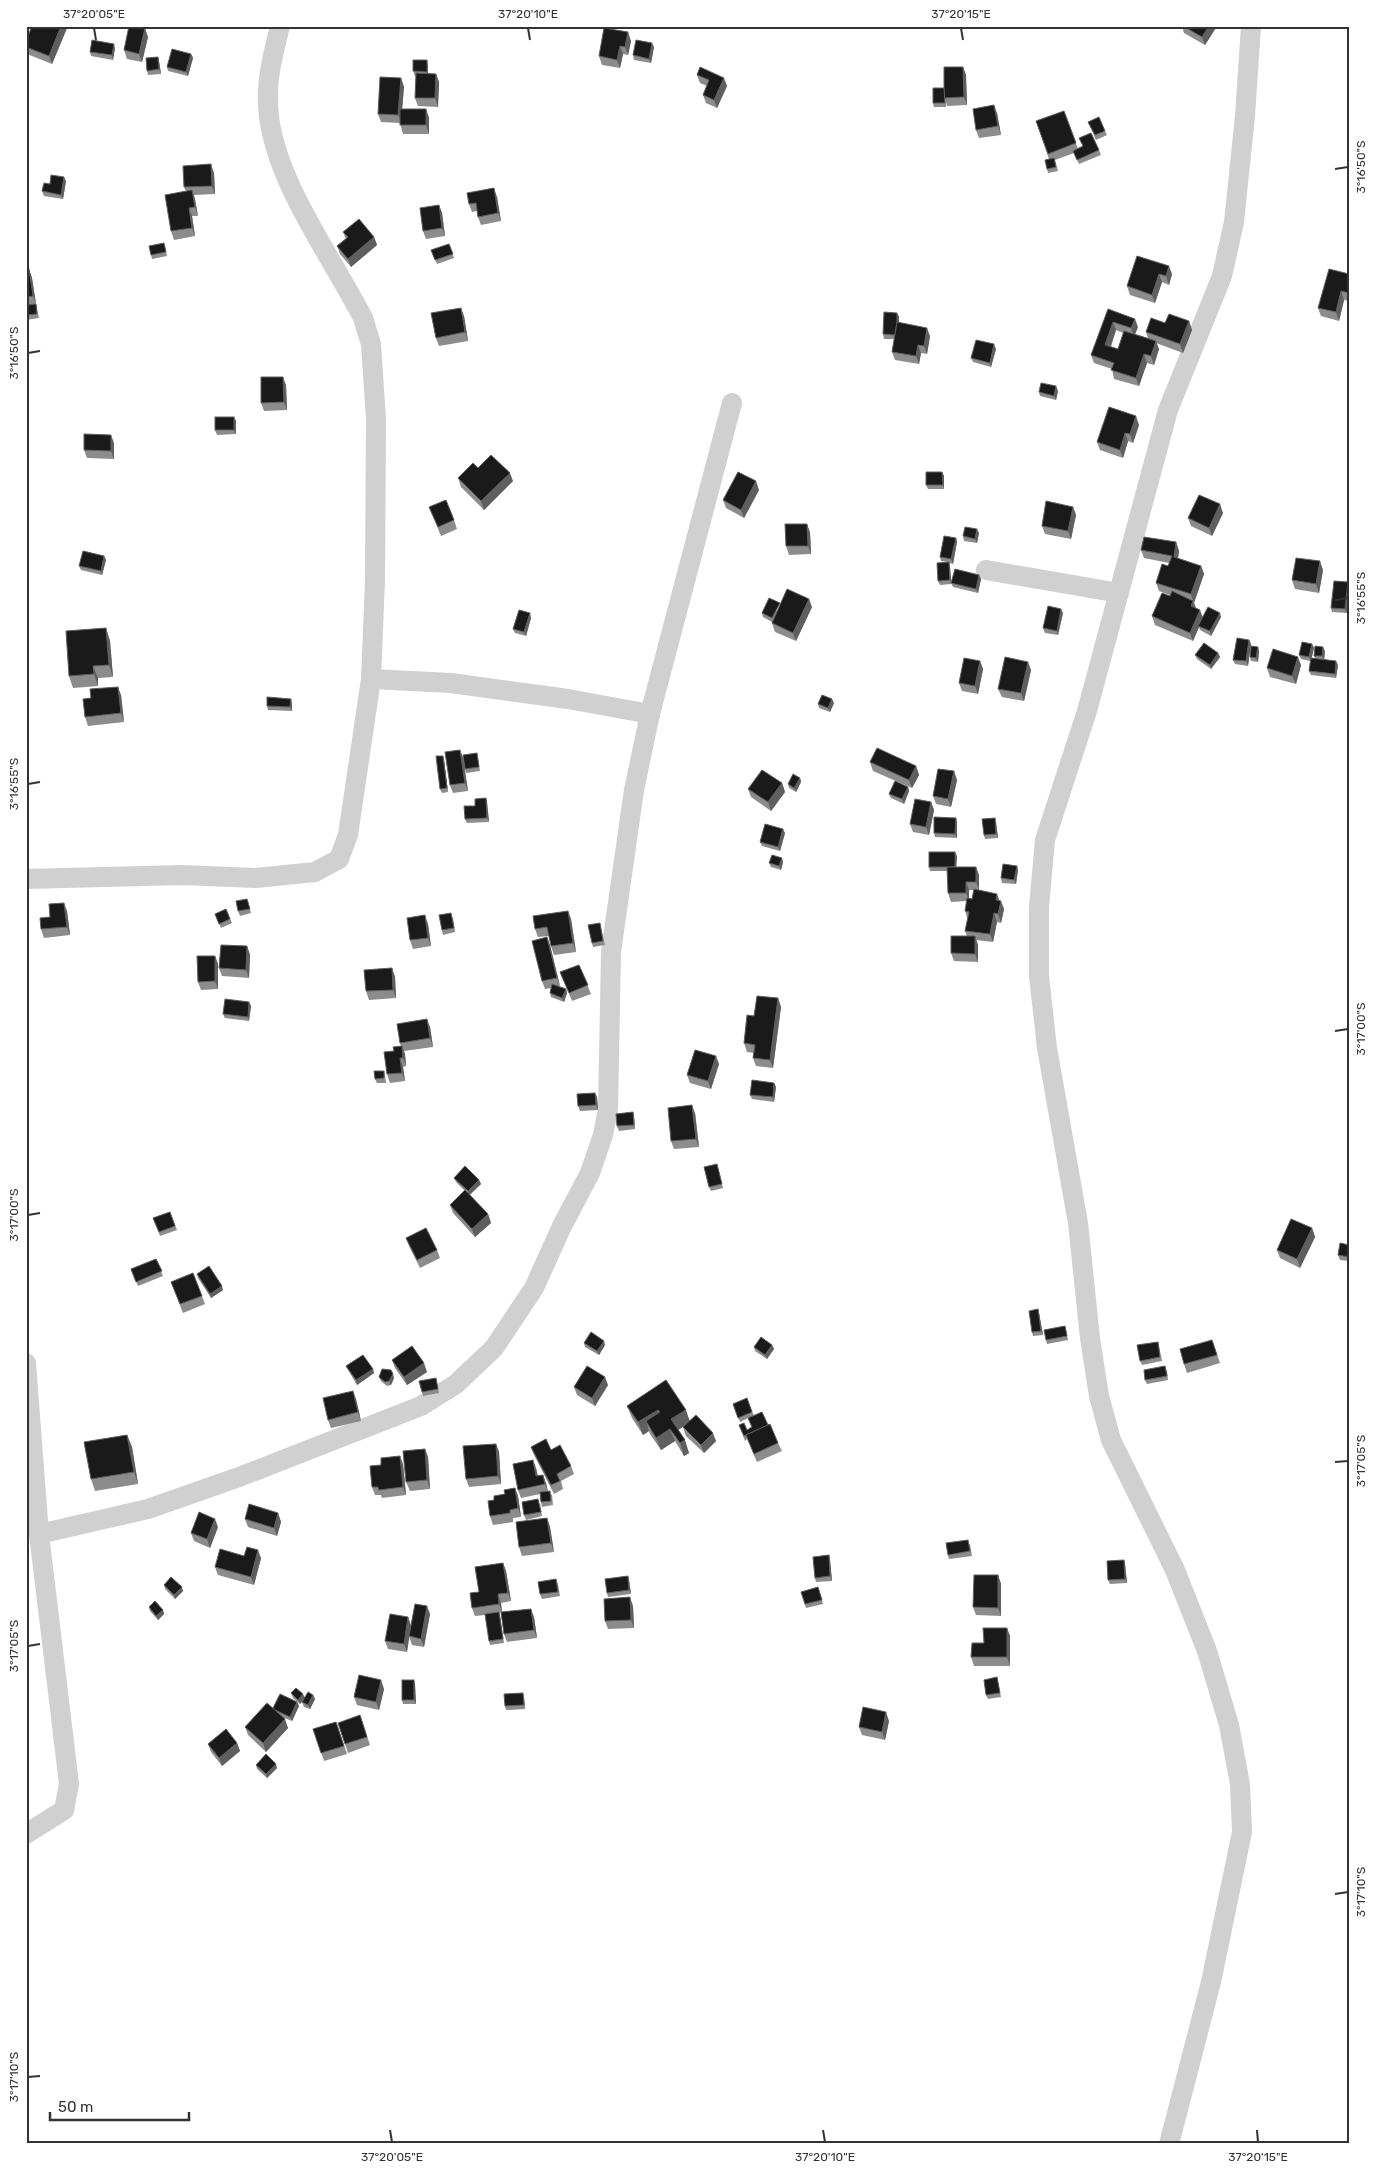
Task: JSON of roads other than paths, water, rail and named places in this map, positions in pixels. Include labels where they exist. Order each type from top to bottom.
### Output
[{"type":"street","points":[[26,880],[182,875],[256,878],[315,872],[339,859],[348,834],[371,679],[376,580],[376,473],[371,344],[363,318],[282,170],[271,134],[268,101],[272,61],[280,26]]},
{"type":"street","points":[[1169,2144],[1211,1982],[1242,1832],[1240,1784],[1229,1725],[1207,1651],[1175,1570],[1111,1440],[1098,1396],[1078,1222],[1047,1048],[1039,976],[1039,907],[1045,840],[1088,711],[1168,410],[1222,276],[1234,222],[1245,116],[1251,26]]},
{"type":"street","points":[[39,1534],[148,1509],[240,1477],[421,1406],[456,1384],[494,1348],[534,1288],[562,1226],[590,1173],[603,1135],[608,1109],[612,952],[634,790],[650,714],[732,403]]},
{"type":"street","points":[[986,570],[1119,593]]},
{"type":"street","points":[[371,679],[452,684],[568,699],[650,714]]},
{"type":"street","points":[[26,1363],[39,1534],[68,1784],[64,1810],[26,1834]]}]
